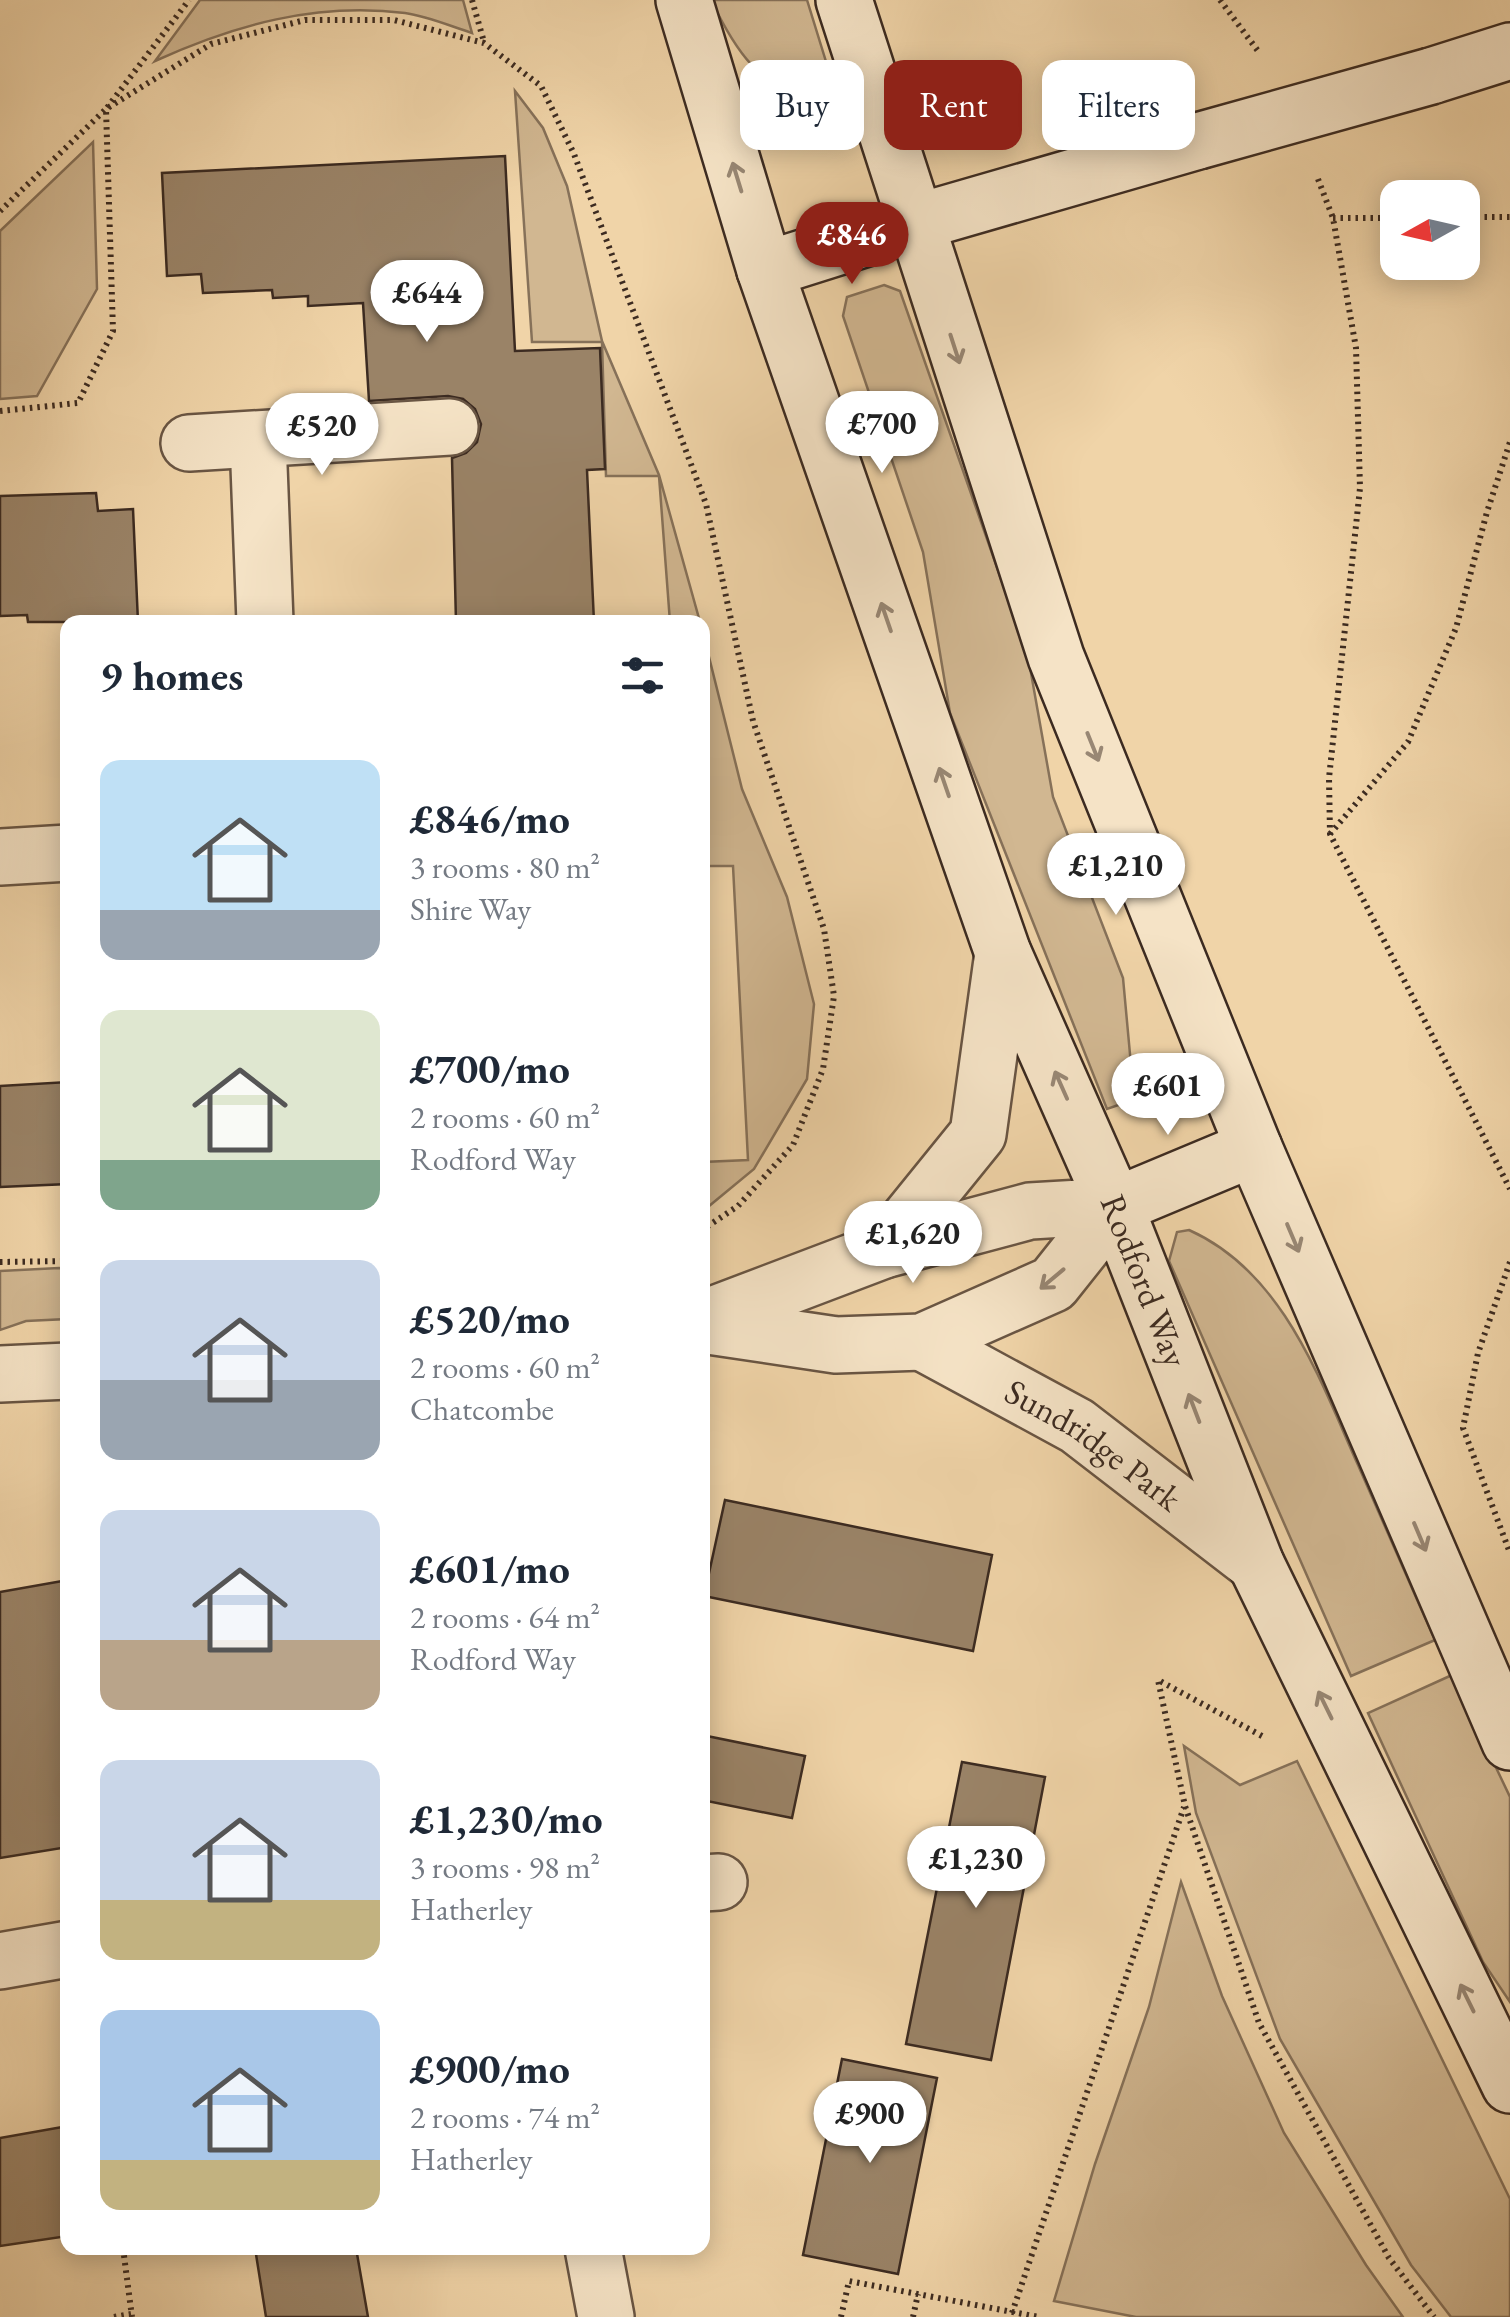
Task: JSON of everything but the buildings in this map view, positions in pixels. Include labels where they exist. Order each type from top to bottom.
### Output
[{"type":"street","name":"Rodford Way","points":[[684,0],[765,270],[1004,953],[1115,1206],[1256,1564],[1510,2085]]},
{"type":"street","points":[[844,0],[1056,657],[1254,1148],[1510,1742]]},
{"type":"street","points":[[765,270],[914,223],[1510,51]]},
{"type":"street","points":[[189,444],[450,427]]},
{"type":"street","points":[[258,440],[265,615]]},
{"type":"street","points":[[0,857],[60,853]]},
{"type":"street","points":[[884,1250],[978,1134],[1004,953]]},
{"type":"street","points":[[710,1319],[884,1250],[1030,1211],[1115,1206],[1254,1148]]},
{"type":"street","points":[[710,1323],[836,1345],[922,1342],[1052,1284],[1115,1206]]},
{"type":"street","name":"Sundridge Park","points":[[922,1342],[1076,1426],[1256,1564]]},
{"type":"street","points":[[0,1374],[60,1371]]},
{"type":"street","points":[[0,1961],[60,1950]]},
{"type":"street","points":[[595,2255],[606,2317]]},
{"type":"path","points":[[0,211],[106,109],[189,0]]},
{"type":"path","points":[[472,0],[484,44]]},
{"type":"path","points":[[1220,0],[1260,54]]},
{"type":"path","points":[[106,109],[212,44],[305,20],[394,20],[484,44],[541,86],[574,154],[706,504],[752,721],[824,929],[834,996],[823,1069],[794,1145],[738,1206],[710,1225]]},
{"type":"path","points":[[0,410],[78,404],[114,331],[106,109]]},
{"type":"path","points":[[1314,168],[1333,218],[1356,348],[1360,488],[1329,778],[1330,834],[1510,1189]]},
{"type":"path","points":[[1480,217],[1510,217]]},
{"type":"path","points":[[1333,218],[1380,218]]},
{"type":"path","points":[[1330,834],[1408,742],[1456,628],[1510,442]]},
{"type":"path","points":[[0,1262],[60,1261]]},
{"type":"path","points":[[1510,1262],[1478,1353],[1463,1428],[1510,1552]]},
{"type":"path","points":[[1330,1714],[1266,1738],[1158,1680],[1184,1806],[1259,2023],[1389,2258],[1434,2317]]},
{"type":"path","points":[[1012,2312],[1184,1806]]},
{"type":"path","points":[[114,2317],[132,2315],[124,2255]]},
{"type":"path","points":[[841,2317],[850,2282],[1039,2317]]},
{"type":"path","points":[[913,2317],[918,2294]]},
{"type":"path","points":[[978,2317],[981,2306]]},
{"type":"shaded area","points":[[200,0],[463,0],[472,33],[405,13],[340,11],[245,27],[155,61]]},
{"type":"shaded area","points":[[711,0],[807,0],[826,60],[747,60]]},
{"type":"shaded area","points":[[515,91],[543,128],[567,186],[602,341],[659,475],[698,615],[669,615],[659,476],[606,476],[602,342],[532,342]]},
{"type":"shaded area","points":[[93,142],[97,289],[37,396],[0,399],[0,231]]},
{"type":"shaded area","points":[[884,285],[900,291],[1028,656],[1053,797],[1123,978],[1131,1065],[1127,1102],[1107,1109],[950,713],[923,552],[843,316],[847,297]]},
{"type":"shaded area","points":[[710,661],[742,789],[787,897],[814,1004],[807,1079],[754,1169],[710,1205],[710,1162],[748,1160],[733,866],[710,866]]},
{"type":"shaded area","points":[[1189,1230],[1222,1249],[1250,1272],[1294,1331],[1328,1397],[1435,1640],[1351,1676],[1169,1261],[1177,1232]]},
{"type":"shaded area","points":[[60,1268],[60,1319],[26,1321],[0,1330],[0,1271]]},
{"type":"shaded area","points":[[1452,1675],[1510,1797],[1510,2002],[1483,1962],[1368,1713]]},
{"type":"shaded area","points":[[1184,1746],[1240,1785],[1297,1761],[1510,2199],[1510,2317],[1451,2317],[1411,2265],[1280,2039],[1196,1813]]},
{"type":"shaded area","points":[[1181,1882],[1222,1996],[1284,2133],[1403,2317],[1136,2317],[1054,2301],[1095,2164],[1149,2007]]}]
